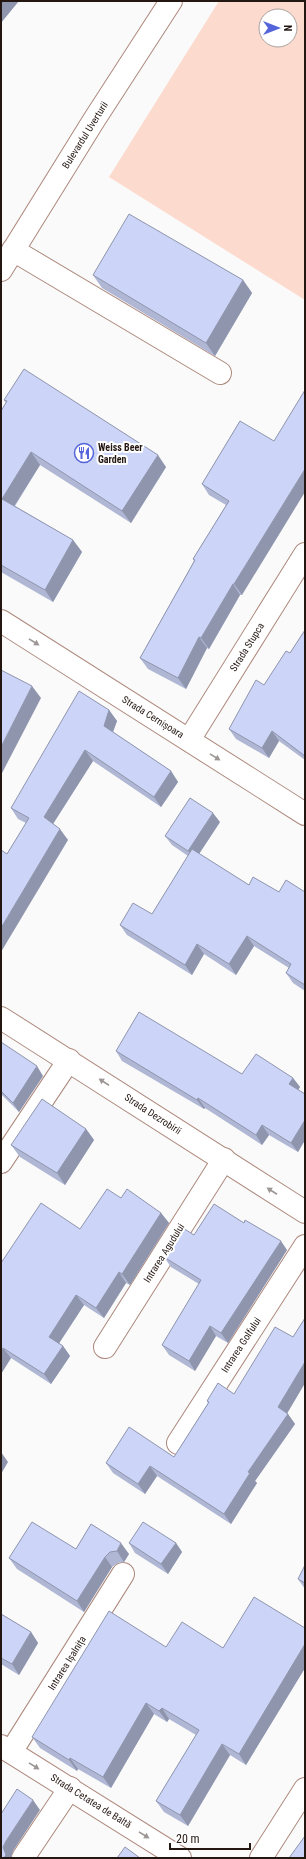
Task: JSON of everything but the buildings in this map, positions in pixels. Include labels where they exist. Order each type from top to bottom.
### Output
[{"type":"street","name":"Bulevardul Uverturii","points":[[1,270],[94,120],[171,1]]},
{"type":"street","points":[[13,250],[220,373]]},
{"type":"street","name":"Strada Stupca","points":[[188,740],[305,554]]},
{"type":"street","name":"Strada Cernișoara","points":[[1,621],[305,814]]},
{"type":"street","name":"Strada Dezrobirii","points":[[1,1018],[305,1212]]},
{"type":"street","points":[[1,1162],[68,1060]]},
{"type":"street","name":"Intrarea Agudului","points":[[104,1347],[224,1160]]},
{"type":"street","name":"Intrarea Golfului","points":[[178,1443],[305,1246]]},
{"type":"street","name":"Intrarea Ișalnița","points":[[6,1749],[123,1574]]},
{"type":"street","name":"Strada Cetatea de Baltă","points":[[6,1749],[180,1858]]},
{"type":"street","points":[[23,1858],[70,1788]]},
{"type":"street","points":[[261,1858],[305,1789]]},
{"type":"shaded area","points":[[219,1],[305,1],[305,300],[109,177]]},
{"type":"place","name":"Weiss Beer Garden","points":[[84,453]]}]
